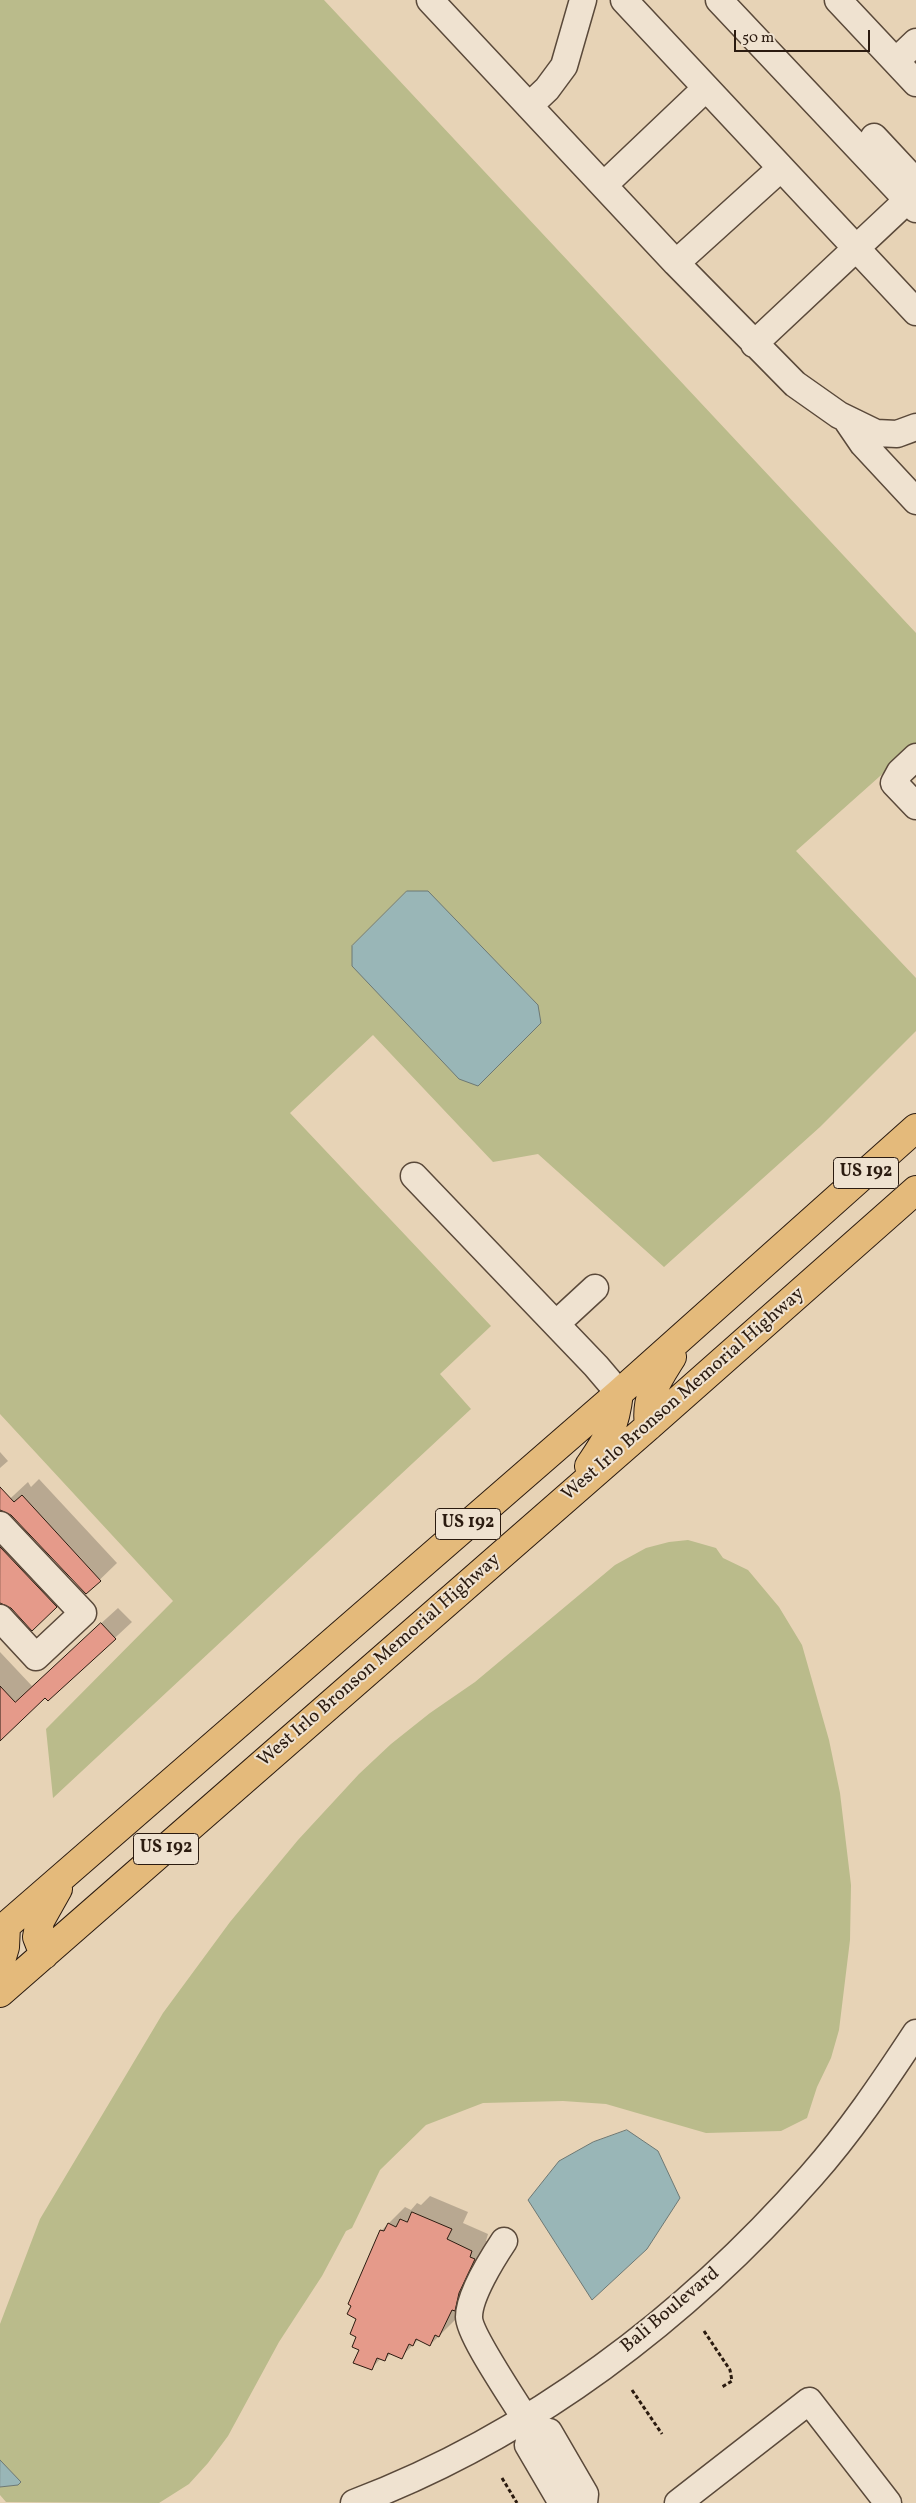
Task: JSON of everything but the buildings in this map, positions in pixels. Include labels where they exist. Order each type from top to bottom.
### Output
[{"type":"highway","name":"US 192","points":[[2,1926],[619,1394],[916,1128]]},
{"type":"highway","name":"West Irlo Bronson Memorial Highway","points":[[0,1993],[916,1190]]},
{"type":"highway","points":[[649,1426],[647,1409],[654,1386],[686,1334]]},
{"type":"highway","points":[[568,1496],[610,1435],[616,1416],[619,1394]]},
{"type":"highway","points":[[44,1955],[37,1937],[40,1921],[69,1870]]},
{"type":"highway","points":[[0,1964],[5,1947],[2,1926]]},
{"type":"street","points":[[430,0],[676,263],[795,384],[861,427],[886,435],[896,434],[916,427]]},
{"type":"street","points":[[529,106],[547,89],[564,66],[583,0]]},
{"type":"street","points":[[624,0],[916,312]]},
{"type":"street","points":[[719,0],[914,196]]},
{"type":"street","points":[[744,0],[914,196]]},
{"type":"street","points":[[838,0],[916,83]]},
{"type":"street","points":[[896,61],[916,42]]},
{"type":"street","points":[[604,185],[706,88]]},
{"type":"street","points":[[676,263],[781,168]]},
{"type":"street","points":[[754,344],[914,196]]},
{"type":"street","points":[[844,417],[863,444],[916,501]]},
{"type":"street","points":[[916,757],[900,772],[894,783],[916,806]]},
{"type":"street","points":[[414,1176],[556,1324],[619,1394]]},
{"type":"street","points":[[556,1324],[595,1288]]},
{"type":"street","points":[[0,1524],[83,1613],[36,1657],[0,1618]]},
{"type":"street","name":"Bali Boulevard","points":[[354,2503],[529,2424],[580,2382],[637,2341],[692,2296],[745,2246],[812,2176],[850,2128],[916,2033]]},
{"type":"street","points":[[504,2241],[489,2265],[470,2307],[469,2324],[529,2424],[528,2445],[562,2503]]},
{"type":"street","points":[[678,2503],[809,2401],[888,2503]]},
{"type":"street","points":[[529,2424],[549,2432],[585,2494],[584,2503]]},
{"type":"path","points":[[704,2332],[730,2370],[732,2380],[722,2387]]},
{"type":"path","points":[[632,2390],[662,2434]]},
{"type":"path","points":[[502,2478],[516,2503]]},
{"type":"green space","points":[[0,0],[324,0],[916,633],[916,744],[796,851],[916,978],[916,1031],[820,1127],[664,1267],[538,1154],[493,1162],[373,1035],[290,1113],[491,1326],[440,1374],[471,1409],[53,1798],[46,1729],[173,1601],[0,1414]],"holes":[[[407,891],[428,891],[352,946]]]},
{"type":"green space","points":[[688,1540],[716,1548],[723,1558],[748,1570],[779,1607],[802,1645],[829,1740],[840,1793],[851,1885],[850,1940],[839,2030],[831,2058],[817,2087],[807,2118],[781,2131],[706,2133],[606,2104],[563,2101],[483,2103],[426,2125],[380,2170],[352,2228],[346,2231],[322,2276],[279,2342],[228,2436],[208,2463],[189,2484],[159,2503],[6,2502],[0,2495],[0,2324],[40,2219],[163,2013],[230,1922],[298,1840],[359,1774],[391,1744],[430,1713],[475,1682],[615,1565],[646,1548],[669,1542]]},
{"type":"water","points":[[407,891],[428,891],[538,1005],[541,1023],[478,1086],[459,1079],[352,966],[352,946]]},
{"type":"water","points":[[627,2130],[658,2151],[680,2198],[647,2249],[592,2300],[528,2200],[559,2161],[593,2142]]},
{"type":"water","points":[[0,2460],[21,2482],[18,2485],[0,2487]]}]
